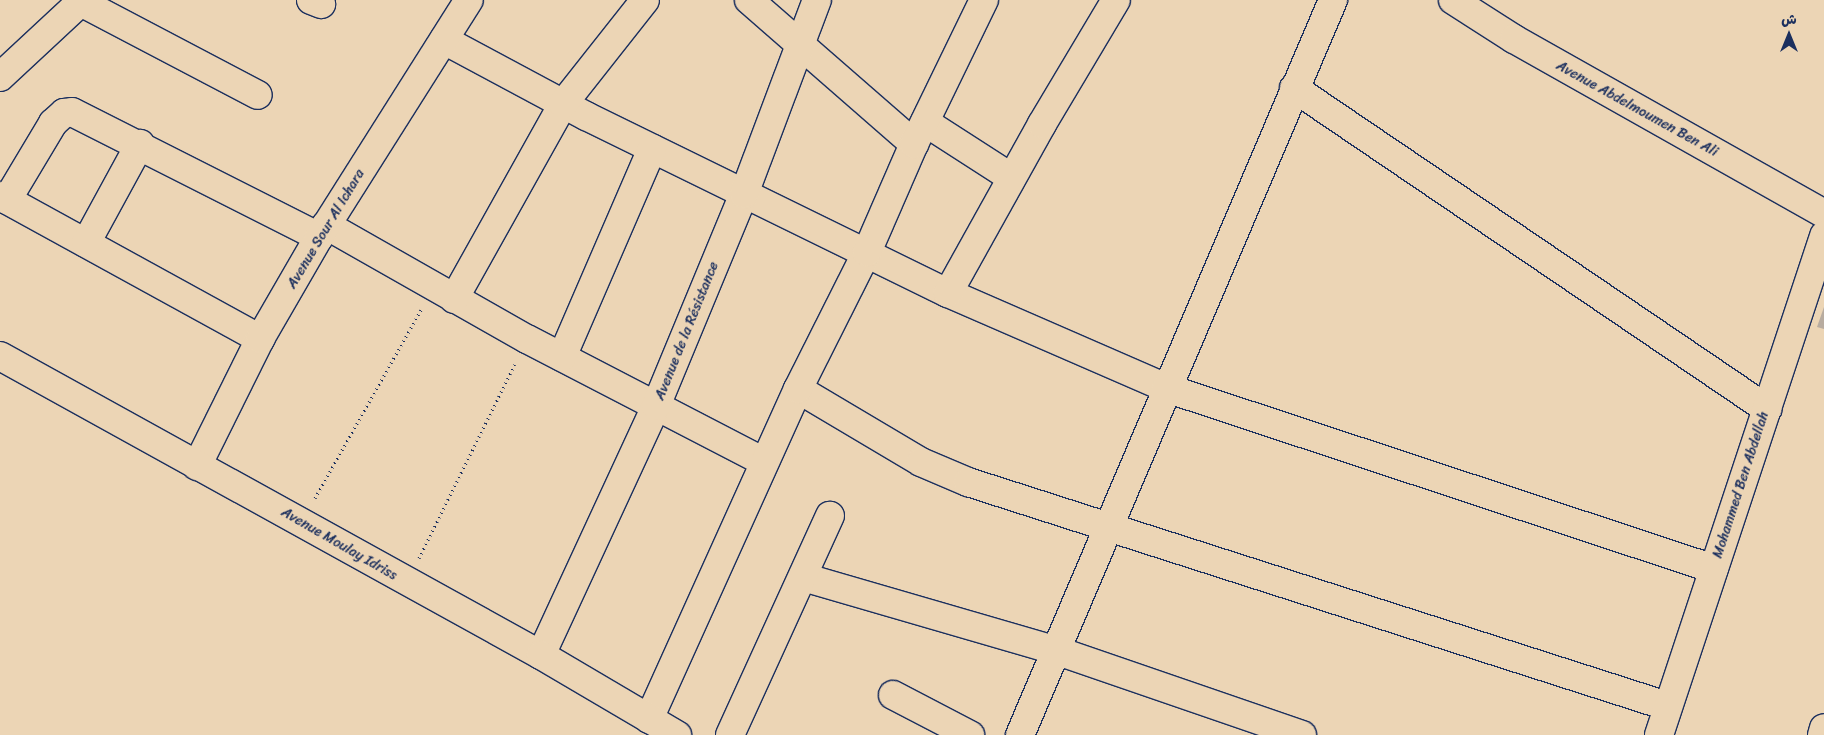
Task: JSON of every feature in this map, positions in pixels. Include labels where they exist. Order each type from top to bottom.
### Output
[{"type":"street","points":[[311,0],[321,4],[318,0]]},
{"type":"street","name":"Avenue Sour Al Ichara","points":[[197,466],[260,339],[322,231],[470,0]]},
{"type":"street","points":[[444,293],[563,104],[645,0]]},
{"type":"street","points":[[749,0],[799,44],[920,133],[1012,178]]},
{"type":"street","name":"Avenue de la Résistance","points":[[541,655],[656,406],[744,194],[817,0]]},
{"type":"street","points":[[649,720],[764,462],[798,389],[867,252],[920,133],[984,0]]},
{"type":"street","points":[[948,293],[1012,178],[1116,0]]},
{"type":"street","points":[[1020,735],[1112,526],[1166,388],[1333,0]]},
{"type":"street","name":"Avenue Abdelmoumen Ben Ali","points":[[1453,0],[1514,39],[1824,214]]},
{"type":"street","points":[[0,77],[80,1],[258,95]]},
{"type":"street","points":[[444,40],[652,149],[948,293],[1166,388],[1714,569]]},
{"type":"street","points":[[1294,88],[1766,409]]},
{"type":"street","points":[[260,339],[3,198],[53,123],[64,114],[72,112],[90,118],[322,231],[444,293],[527,339],[764,462]]},
{"type":"street","points":[[86,243],[140,144]]},
{"type":"street","points":[[562,357],[652,149]]},
{"type":"street","name":"Mohammed Ben Abdellah","points":[[1659,735],[1667,706],[1824,236]]},
{"type":"street","name":"Avenue Moulay Idriss","points":[[0,356],[197,466],[302,521],[406,583],[541,655],[677,735]]},
{"type":"street","points":[[798,389],[921,462],[968,482],[1112,526],[1667,706]]},
{"type":"street","points":[[730,735],[830,516]]},
{"type":"street","points":[[803,578],[1058,651],[1302,735]]},
{"type":"street","points":[[893,695],[970,735]]},
{"type":"street","points":[[1822,735],[1824,728]]},
{"type":"path","points":[[302,521],[444,293]]},
{"type":"path","points":[[406,583],[527,339]]},
{"type":"building","points":[[1824,307],[1824,329],[1817,327]]}]
